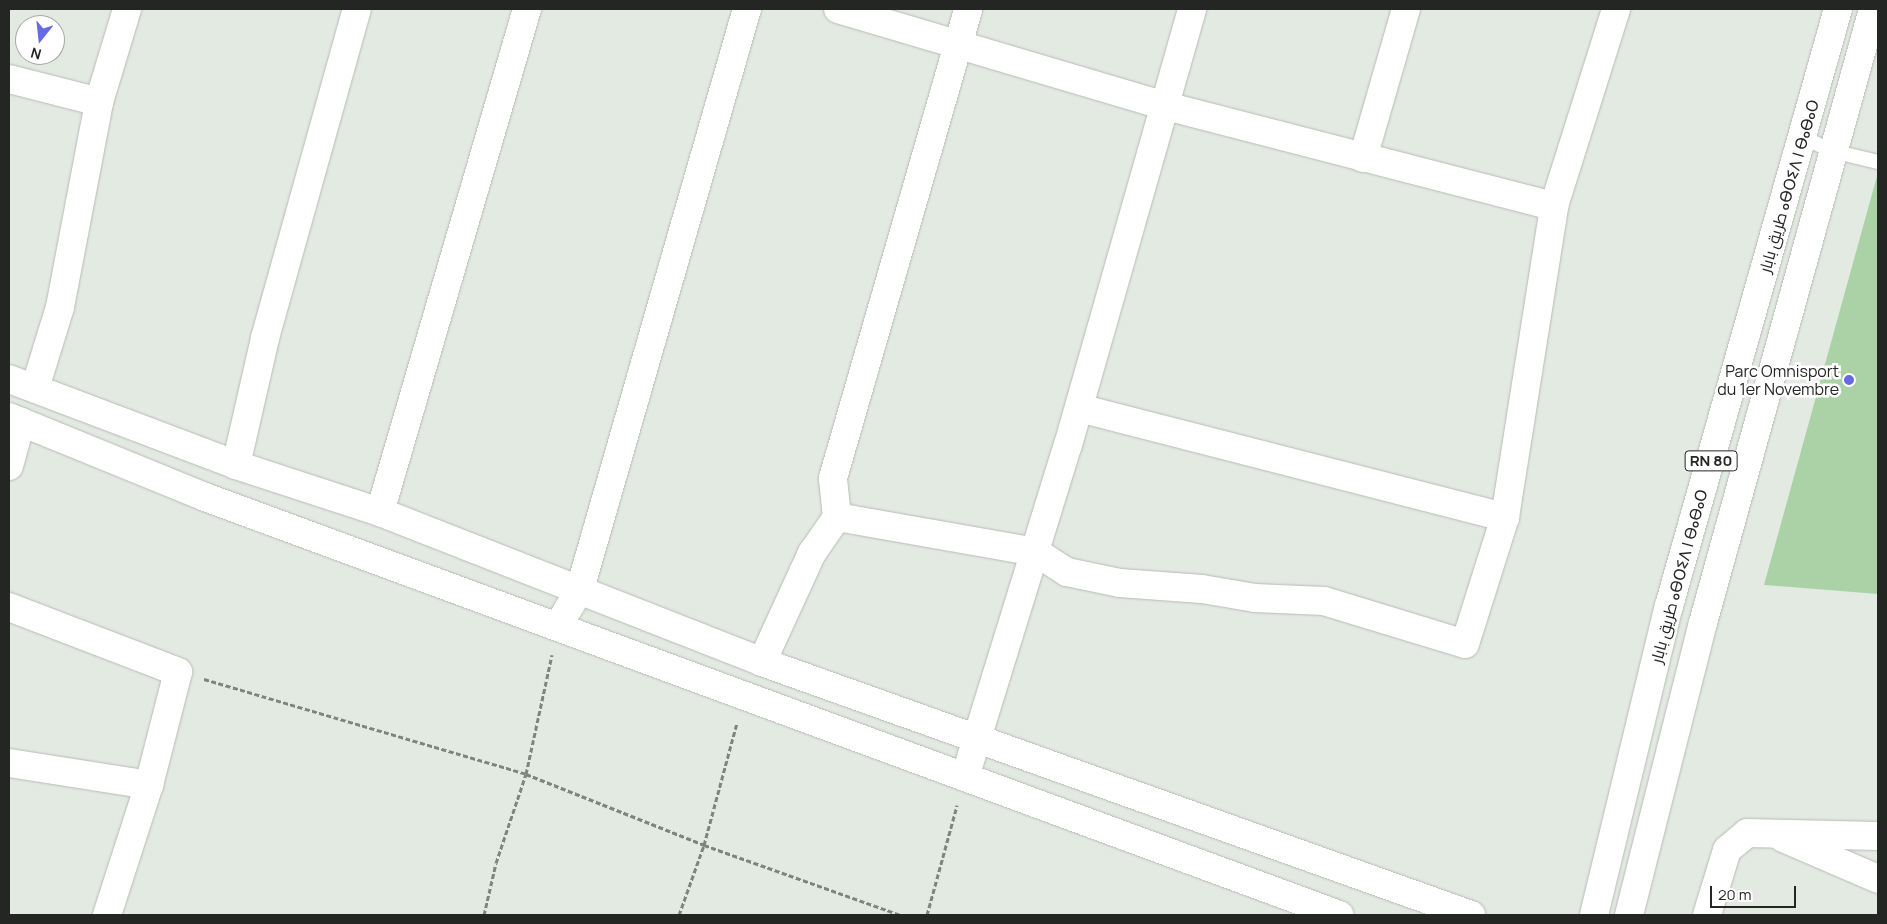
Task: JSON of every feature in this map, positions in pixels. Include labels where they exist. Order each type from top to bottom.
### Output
[{"type":"street","points":[[35,388],[60,306],[99,102],[127,9]]},
{"type":"street","points":[[236,465],[265,338],[357,9]]},
{"type":"street","points":[[380,512],[527,9]]},
{"type":"street","points":[[558,626],[580,589],[747,9]]},
{"type":"street","points":[[838,9],[1166,106],[1554,206]]},
{"type":"street","points":[[762,662],[812,553],[837,518],[833,478],[968,9]]},
{"type":"street","points":[[965,777],[1079,408],[1192,9]]},
{"type":"street","points":[[1363,158],[1406,9]]},
{"type":"street","points":[[837,518],[1036,552],[1066,572],[1120,583],[1202,589],[1255,598],[1324,601],[1465,644],[1505,517],[1554,206],[1616,9]]},
{"type":"street","name":"طريق بابار ⴰⴱⵔⵉⴷ ⵏ ⴱⴰⴱⴰⵔ","points":[[1594,915],[1669,606],[1838,9]]},
{"type":"street","name":"طريق بابار ⴰⴱⵔⵉⴷ ⵏ ⴱⴰⴱⴰⵔ","points":[[1629,915],[1702,623],[1792,310],[1832,150],[1873,9]]},
{"type":"street","points":[[9,79],[99,102]]},
{"type":"street","points":[[9,379],[236,465],[380,512],[762,662],[1471,915]]},
{"type":"street","points":[[1079,408],[1505,517]]},
{"type":"street","points":[[9,466],[15,420],[205,497],[558,626],[744,698],[965,777],[1339,915]]},
{"type":"street","points":[[9,607],[178,672],[149,785],[107,915]]},
{"type":"street","points":[[9,762],[149,785]]},
{"type":"street","points":[[1707,915],[1727,850],[1747,833],[1770,832],[1878,836]]},
{"type":"street","points":[[1770,832],[1878,879]]},
{"type":"lane","points":[[1803,137],[1832,150],[1878,162]]},
{"type":"path","points":[[484,915],[496,863],[526,774],[558,626]]},
{"type":"path","points":[[178,672],[526,774],[704,844],[901,915]]},
{"type":"path","points":[[679,915],[704,844],[744,698]]},
{"type":"path","points":[[927,915],[965,777]]},
{"type":"green space","name":"Parc Omnisport du 1er Novembre","points":[[1877,176],[1878,594],[1764,585]]},
{"type":"place","name":"Parc Omnisport du 1er Novembre","points":[[1849,380]]}]
